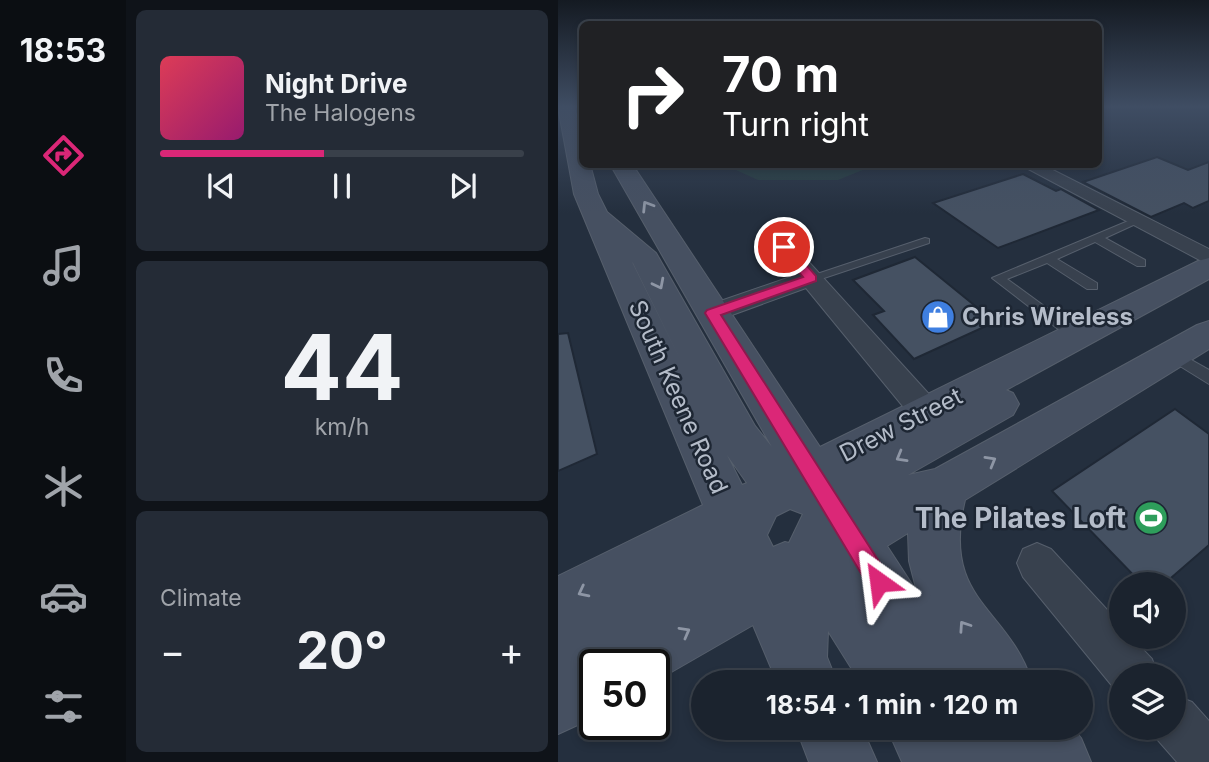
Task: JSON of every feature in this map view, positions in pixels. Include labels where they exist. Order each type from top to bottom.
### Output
[{"type":"main road","name":"South Keene Road","points":[[574,143],[579,162]]},
{"type":"main road","name":"South Keene Road","points":[[580,168],[587,194],[597,217],[787,528],[929,670]]},
{"type":"main road","points":[[624,168],[776,418],[787,528]]},
{"type":"main road","points":[[597,217],[646,259],[787,528],[844,605],[885,670]]},
{"type":"main road","points":[[558,661],[655,608],[903,456],[1175,310],[1209,269]]},
{"type":"main road","name":"Drew Street","points":[[645,649],[926,412],[1209,269]]},
{"type":"main road","name":"Drew Street","points":[[787,528],[944,488],[1197,355]]},
{"type":"main road","points":[[944,488],[933,538],[937,578],[948,603],[994,670]]},
{"type":"main road","name":"South Keene Road","points":[[787,528],[802,670]]},
{"type":"main road","points":[[558,605],[622,572],[787,528]]},
{"type":"main road","points":[[558,703],[579,691]]},
{"type":"main road","points":[[833,740],[843,762]]},
{"type":"main road","points":[[926,740],[938,762]]},
{"type":"main road","points":[[976,740],[990,762]]},
{"type":"main road","points":[[1041,740],[1057,762]]},
{"type":"street","points":[[1035,168],[1209,258]]},
{"type":"street","points":[[771,232],[926,412]]},
{"type":"street","points":[[712,313],[811,278]]},
{"type":"street","points":[[1037,563],[1124,663]]},
{"type":"street","points":[[1186,734],[1209,760]]},
{"type":"lane","points":[[1076,336],[998,278],[1137,221]]},
{"type":"lane","points":[[1096,238],[1141,263]]},
{"type":"lane","points":[[811,278],[925,241]]},
{"type":"lane","points":[[1048,258],[1092,286]]},
{"type":"green space","points":[[732,168],[868,168],[838,180],[758,180]]},
{"type":"building","points":[[1157,157],[1188,170],[1209,162],[1209,201],[1193,208],[1184,203],[1151,217],[1083,182]]},
{"type":"building","points":[[1023,174],[1056,191],[1061,189],[1099,210],[998,248],[933,203]]},
{"type":"building","points":[[915,257],[995,322],[914,359],[873,315],[884,311],[853,280]]},
{"type":"building","points":[[568,333],[597,454],[558,471],[558,334]]},
{"type":"building","points":[[1175,409],[1209,434],[1209,545],[1178,572],[1130,572],[1052,491]]},
{"type":"place","name":"Chris Wireless","points":[[938,317]]},
{"type":"place","name":"The Pilates Loft","points":[[1151,518]]},
{"type":"route","points":[[784,247],[811,278],[712,313],[879,582]]}]
